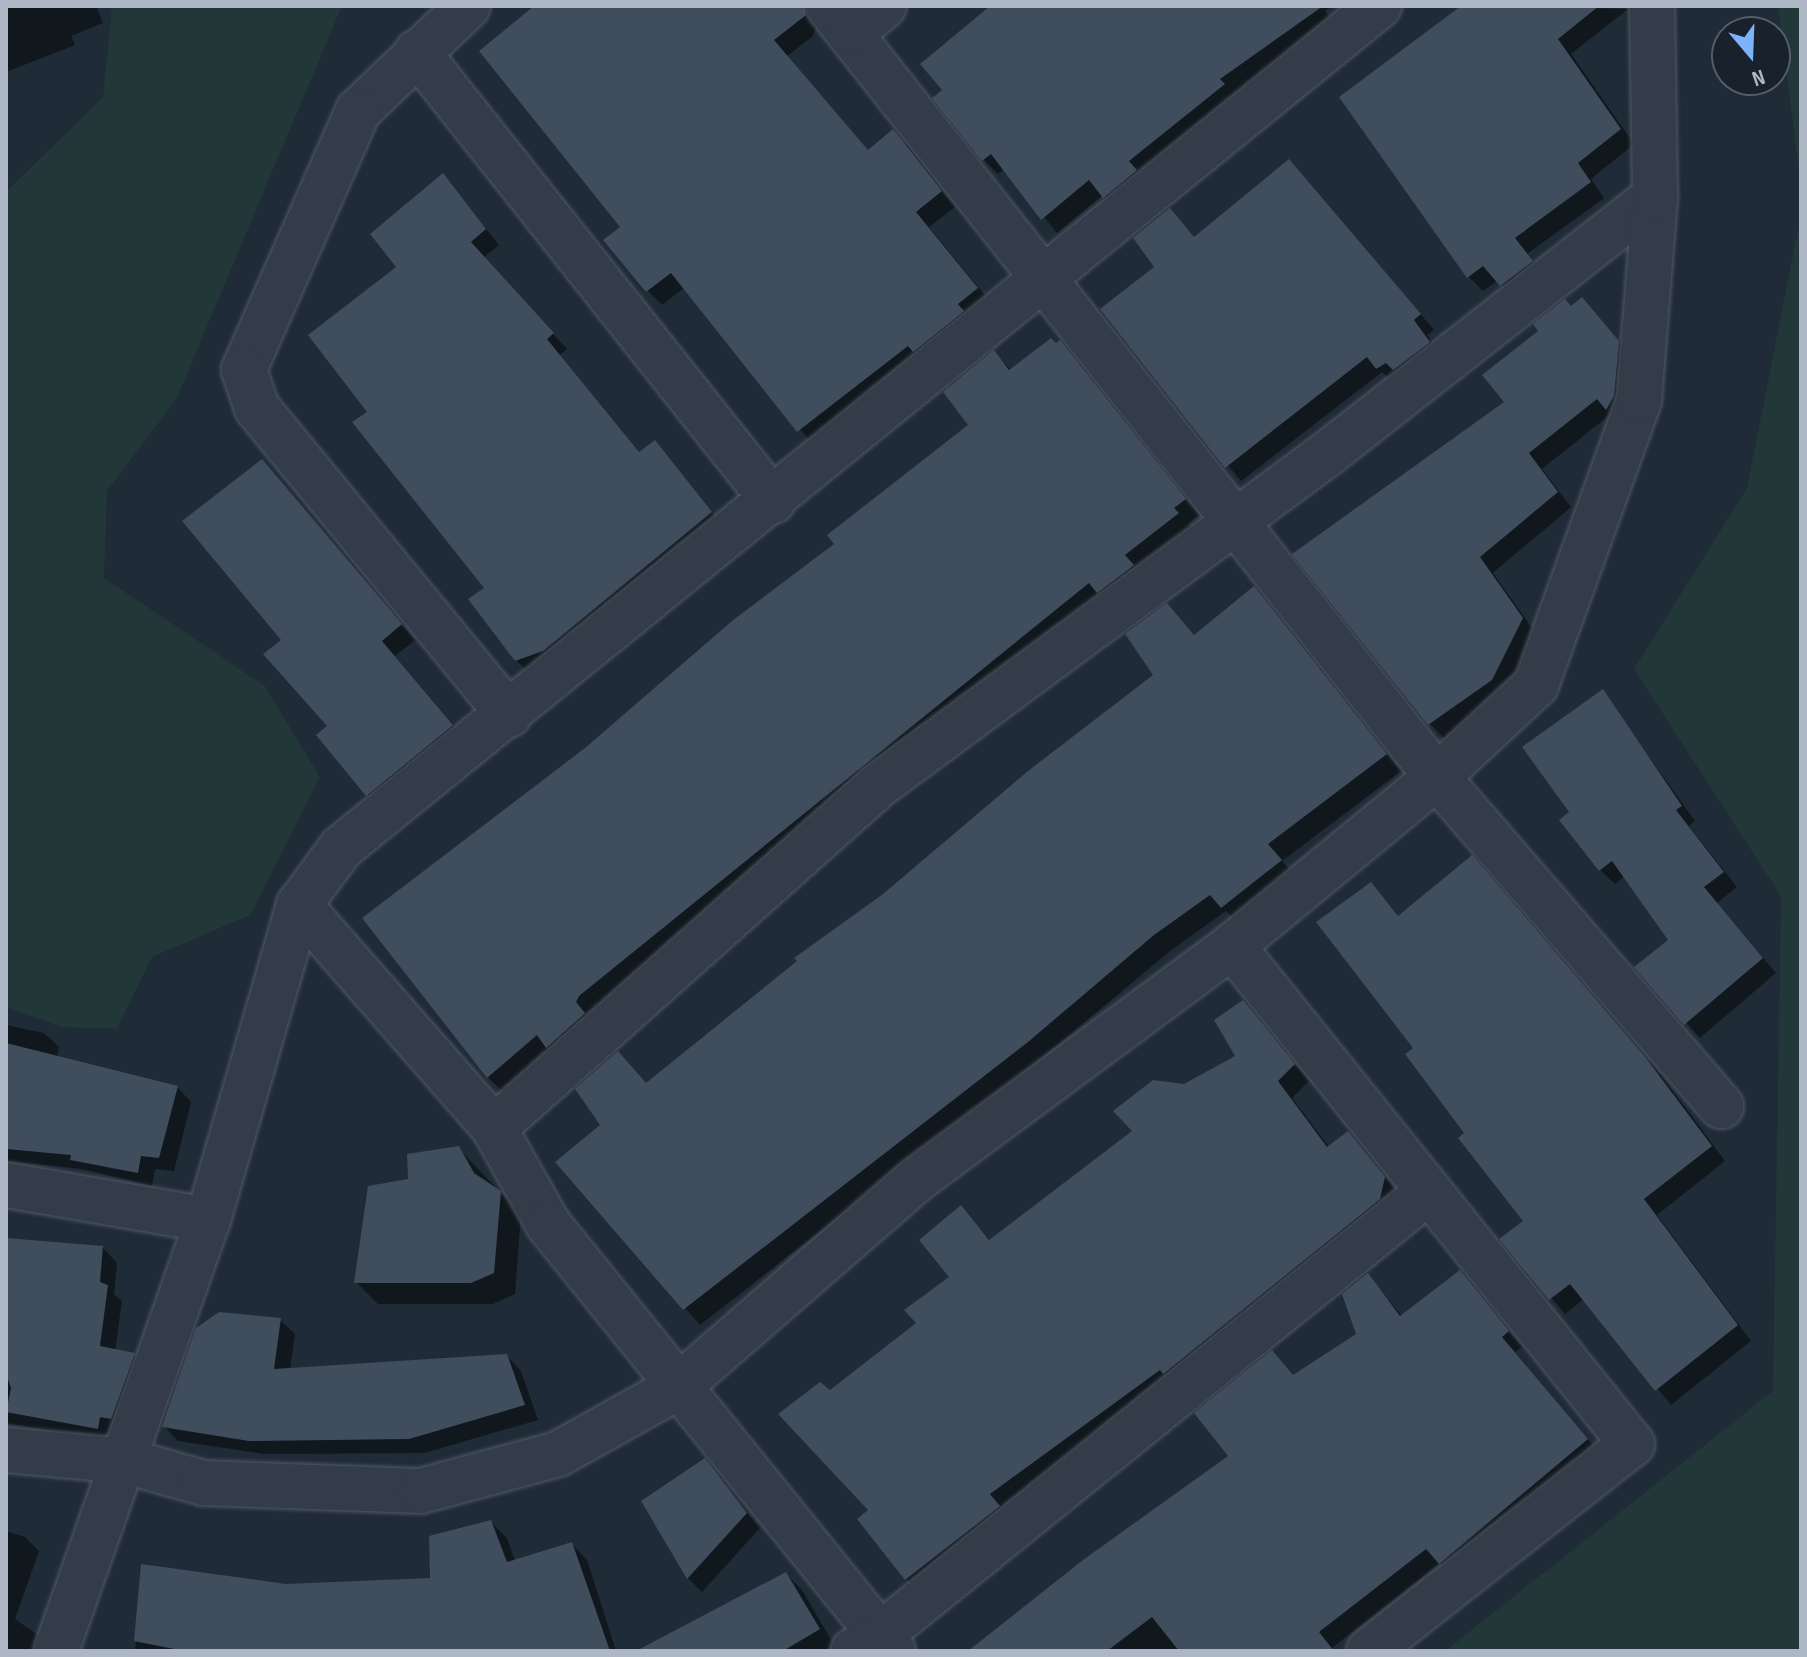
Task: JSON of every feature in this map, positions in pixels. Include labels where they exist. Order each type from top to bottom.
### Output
[{"type":"street","points":[[468,6],[358,111],[244,370],[257,408],[509,715]]},
{"type":"street","points":[[884,6],[839,20],[1437,777],[1721,1106]]},
{"type":"street","points":[[56,1651],[126,1461],[208,1220],[299,905],[341,848],[773,501],[1041,278],[1379,6]]},
{"type":"street","points":[[6,1450],[126,1461],[203,1483],[421,1491],[558,1454],[678,1387],[916,1180],[1232,946],[1437,777],[1536,685],[1639,401],[1655,197],[1652,6]]},
{"type":"street","points":[[417,52],[773,501]]},
{"type":"street","points":[[494,1128],[879,785],[1233,519],[1327,454],[1655,197]]},
{"type":"street","points":[[299,905],[494,1128],[548,1224],[678,1387],[876,1646],[1427,1193]]},
{"type":"street","points":[[1232,946],[1427,1193],[1632,1444],[1369,1651]]},
{"type":"street","points":[[6,1185],[208,1220]]},
{"type":"green space","points":[[112,6],[342,6],[176,400],[107,491],[104,578],[265,686],[320,777],[250,915],[152,957],[117,1029],[62,1027],[6,1007],[6,192],[103,97]]},
{"type":"green space","points":[[1778,6],[1801,6],[1801,187],[1789,96],[1791,16],[1779,16]]},
{"type":"green space","points":[[1801,214],[1801,1651],[1445,1651],[1773,1391],[1781,896],[1634,669],[1747,488]]},
{"type":"building","points":[[534,6],[804,6],[806,15],[774,40],[868,150],[893,129],[942,191],[916,212],[978,288],[958,304],[964,311],[913,352],[908,346],[797,432],[671,273],[646,292],[603,240],[620,227],[479,51]]},
{"type":"building","points":[[990,6],[1323,6],[1220,79],[1225,84],[1129,161],[1137,170],[1103,198],[1089,180],[1041,220],[991,154],[982,161],[932,98],[942,90],[920,64]]},
{"type":"building","points":[[1461,6],[1599,6],[1558,39],[1621,129],[1578,163],[1591,182],[1515,238],[1533,261],[1500,286],[1483,266],[1467,278],[1339,97]]},
{"type":"building","points":[[1289,159],[1421,314],[1414,320],[1430,342],[1393,370],[1386,363],[1376,369],[1367,357],[1225,468],[1100,309],[1154,267],[1133,238],[1170,208],[1194,237]]},
{"type":"building","points":[[443,173],[486,229],[471,242],[554,333],[547,339],[639,452],[655,440],[712,512],[543,651],[515,661],[468,599],[484,588],[352,422],[367,412],[308,335],[396,267],[370,234]]},
{"type":"building","points":[[1582,297],[1619,341],[1614,396],[1606,410],[1597,399],[1529,453],[1558,492],[1480,557],[1523,618],[1492,680],[1428,725],[1292,554],[1504,402],[1482,375],[1538,331],[1533,324],[1565,299],[1571,306]]},
{"type":"building","points":[[1051,338],[1056,343],[1060,340],[1186,499],[1174,508],[1179,513],[1125,555],[1134,565],[1097,593],[1089,583],[579,996],[576,1002],[585,1013],[546,1048],[537,1035],[487,1078],[362,918],[585,748],[732,621],[834,544],[827,535],[968,425],[943,392],[994,350],[1009,370]]},
{"type":"building","points":[[262,459],[402,624],[382,641],[453,725],[366,796],[316,735],[327,726],[263,654],[281,640],[182,521]]},
{"type":"building","points":[[1254,586],[1387,754],[1268,844],[1282,860],[1221,908],[1210,895],[1154,935],[1028,1042],[683,1310],[555,1162],[600,1125],[575,1089],[618,1051],[646,1083],[797,961],[794,958],[883,894],[1028,771],[1153,675],[1125,634],[1167,603],[1194,635]]},
{"type":"building","points":[[1603,689],[1682,806],[1676,810],[1724,872],[1704,887],[1763,958],[1684,1025],[1634,967],[1668,940],[1612,861],[1599,871],[1559,820],[1569,812],[1522,747]]},
{"type":"building","points":[[1472,855],[1646,1058],[1712,1146],[1644,1199],[1738,1325],[1655,1391],[1570,1284],[1549,1300],[1499,1239],[1523,1221],[1458,1138],[1464,1133],[1405,1054],[1413,1048],[1316,922],[1371,882],[1398,916]]},
{"type":"building","points":[[1243,1000],[1295,1064],[1278,1081],[1327,1147],[1348,1131],[1385,1177],[1380,1199],[1163,1374],[1160,1370],[990,1494],[1000,1506],[905,1580],[857,1519],[868,1510],[778,1414],[820,1382],[830,1390],[916,1323],[904,1310],[949,1277],[919,1240],[961,1205],[989,1240],[1132,1131],[1113,1111],[1153,1080],[1184,1084],[1235,1056],[1214,1020]]},
{"type":"building","points":[[6,1043],[178,1086],[159,1158],[141,1156],[138,1173],[70,1160],[71,1155],[6,1149]]},
{"type":"building","points":[[459,1146],[474,1173],[501,1191],[494,1273],[471,1283],[354,1283],[368,1186],[408,1179],[407,1154]]},
{"type":"building","points":[[6,1238],[103,1246],[100,1282],[108,1285],[100,1346],[135,1353],[111,1419],[100,1417],[98,1429],[6,1412],[11,1388],[6,1374]]},
{"type":"building","points":[[1460,1270],[1509,1331],[1502,1337],[1588,1439],[1439,1564],[1426,1549],[1319,1632],[1334,1651],[1179,1651],[1152,1617],[1107,1651],[968,1651],[1083,1560],[1228,1456],[1194,1413],[1272,1350],[1293,1375],[1356,1334],[1342,1294],[1368,1273],[1400,1316]]},
{"type":"building","points":[[219,1312],[281,1318],[274,1369],[507,1354],[525,1405],[409,1439],[249,1441],[162,1427],[196,1328]]},
{"type":"building","points":[[705,1458],[747,1513],[687,1579],[641,1501]]},
{"type":"building","points":[[491,1520],[507,1562],[572,1542],[610,1651],[184,1651],[134,1641],[141,1564],[286,1584],[430,1578],[429,1536]]},
{"type":"building","points":[[786,1572],[820,1629],[783,1651],[636,1651]]}]
